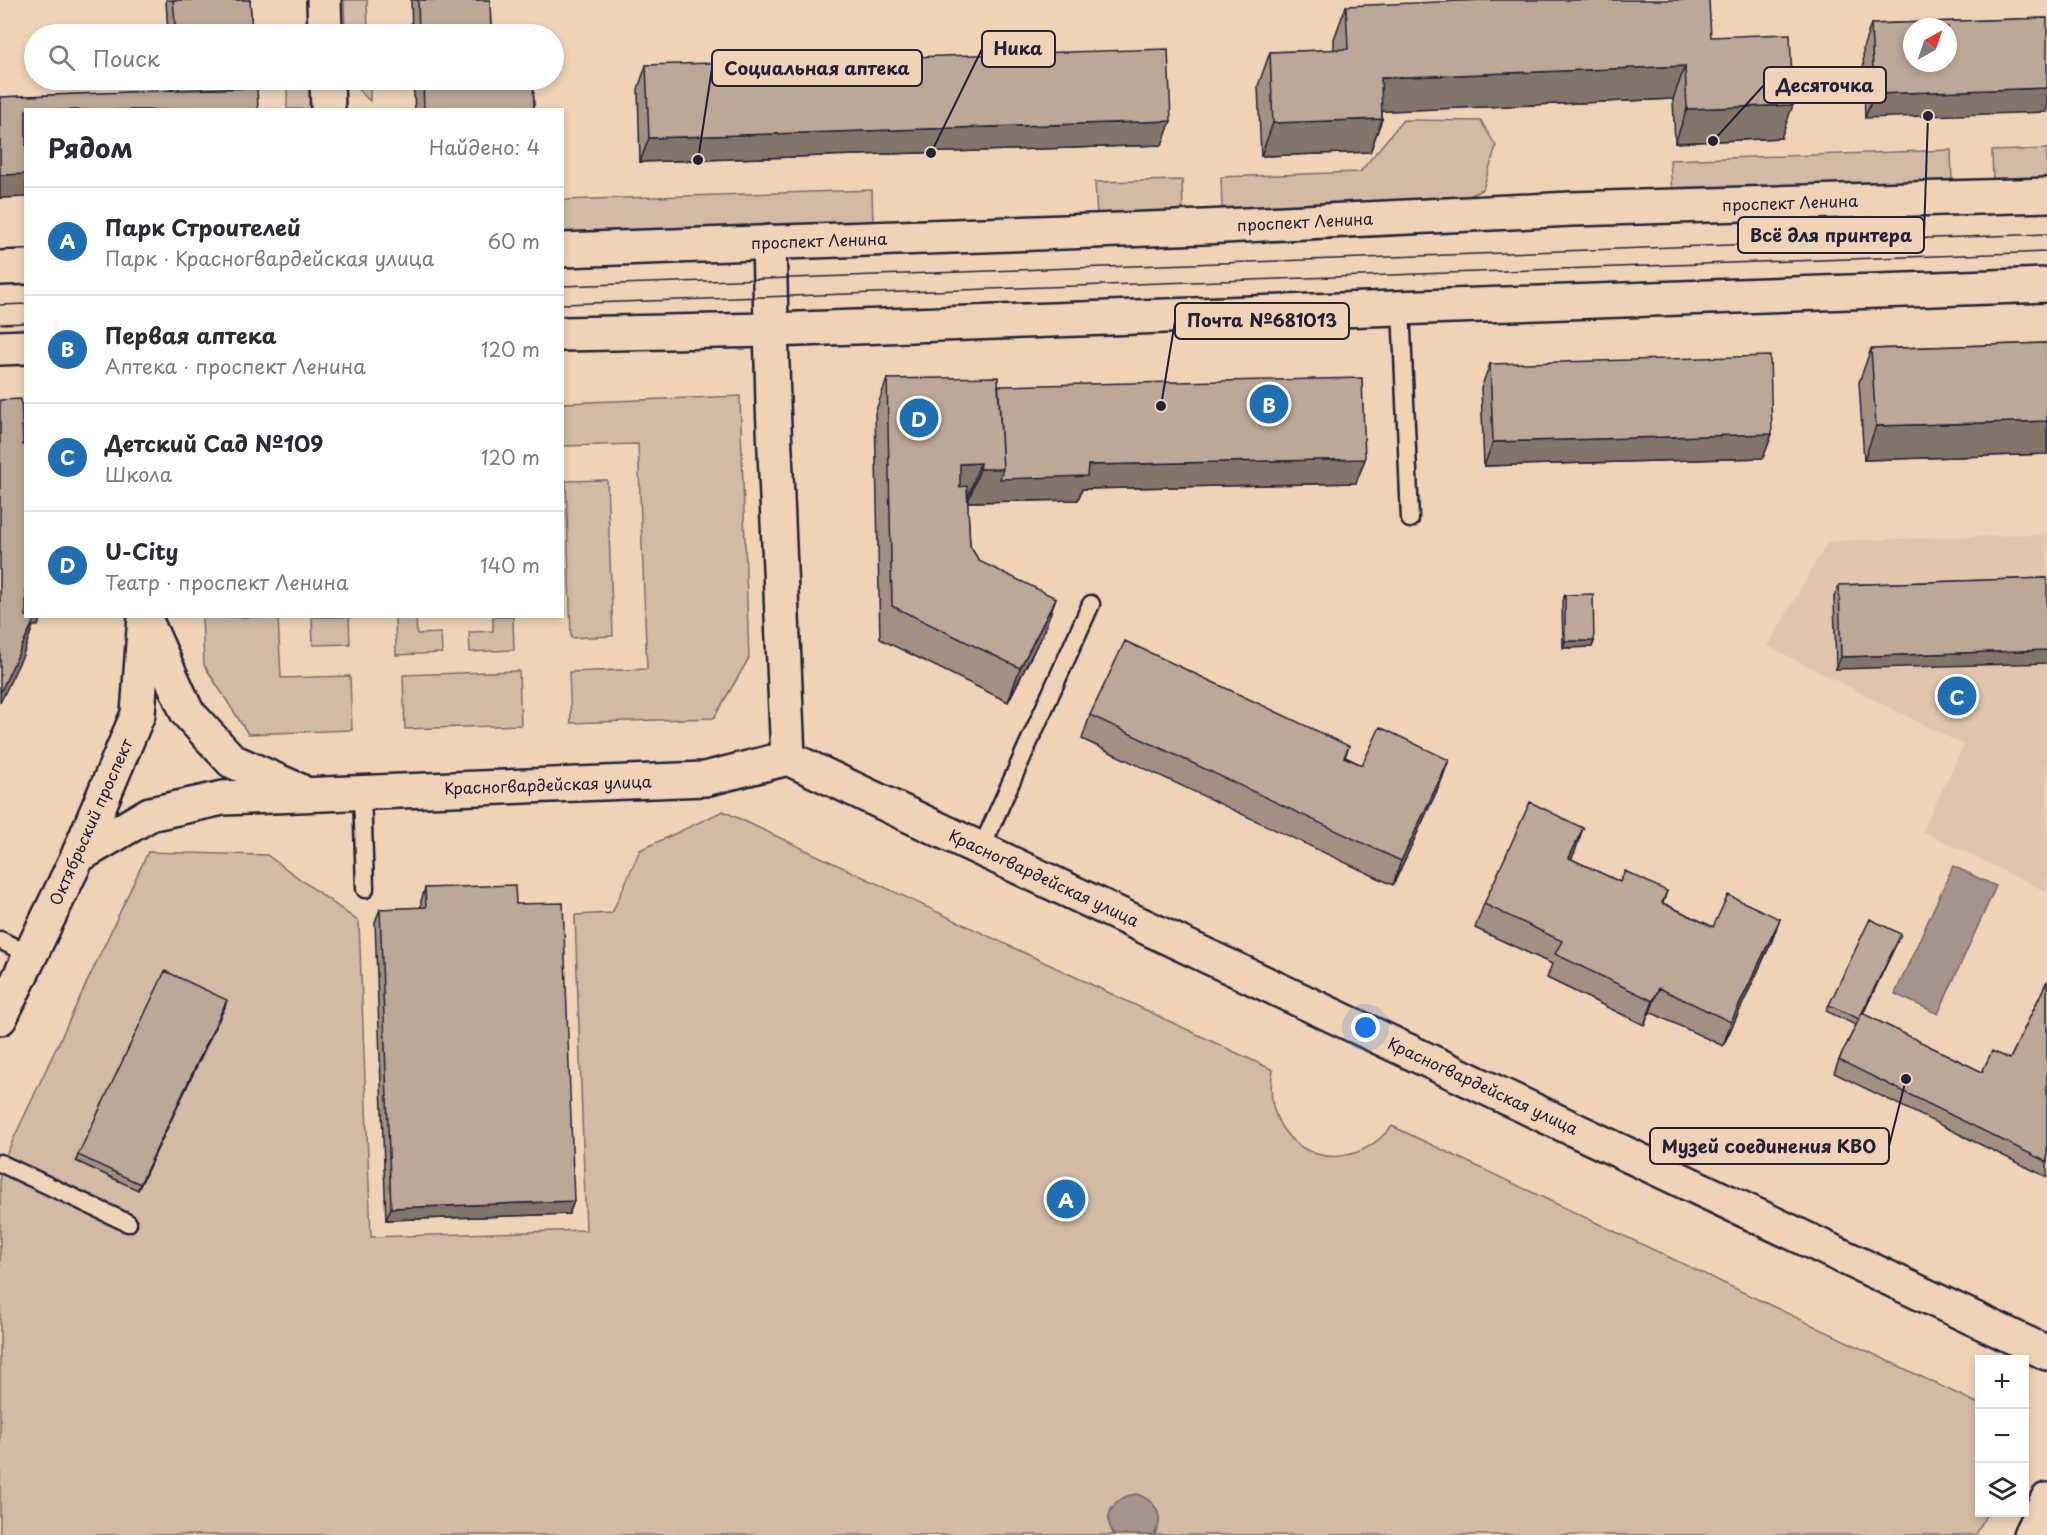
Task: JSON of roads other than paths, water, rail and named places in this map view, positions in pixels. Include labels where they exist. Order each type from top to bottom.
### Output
[{"type":"main road","points":[[324,0],[325,24]]},
{"type":"main road","points":[[327,90],[328,108]]},
{"type":"main road","name":"проспект Ленина","points":[[564,250],[1216,226],[1571,209],[2047,195]]},
{"type":"main road","points":[[769,242],[788,758]]},
{"type":"main road","points":[[0,268],[24,267]]},
{"type":"main road","points":[[564,334],[771,330],[2047,285]]},
{"type":"main road","points":[[0,348],[24,347]]},
{"type":"main road","name":"Красногвардейская улица","points":[[145,618],[187,712],[194,720],[232,761],[305,794]]},
{"type":"main road","name":"Октябрьский проспект","points":[[0,1018],[78,856],[138,714],[145,618]]},
{"type":"main road","name":"Красногвардейская улица","points":[[78,856],[150,814],[223,798],[705,779],[788,758],[2047,1353]]},
{"type":"main road","points":[[2030,1535],[2047,1500]]},
{"type":"lane","points":[[1401,307],[1410,519]]},
{"type":"lane","points":[[981,849],[1091,604]]},
{"type":"lane","points":[[362,791],[365,889]]},
{"type":"lane","points":[[0,940],[30,955]]},
{"type":"lane","points":[[0,1163],[128,1223]]},
{"type":"tram line","points":[[564,286],[2047,234]]},
{"type":"tram line","points":[[564,304],[2047,252]]},
{"type":"tram line","points":[[0,305],[24,304]]},
{"type":"tram line","points":[[0,324],[24,323]]},
{"type":"place","name":"Всё для принтера","points":[[1928,116]]},
{"type":"place","name":"Десяточка","points":[[1713,141]]},
{"type":"place","name":"Ника","points":[[931,153]]},
{"type":"place","name":"Социальная аптека","points":[[698,160]]},
{"type":"place","name":"Первая аптека","points":[[1269,404]]},
{"type":"place","name":"Почта №681013","points":[[1161,406]]},
{"type":"place","name":"U-City","points":[[919,418]]},
{"type":"place","name":"Детский Сад №109","points":[[1957,696]]},
{"type":"place","name":"Музей соединения КВО","points":[[1906,1079]]},
{"type":"place","name":"Парк Строителей","points":[[1066,1199]]}]
